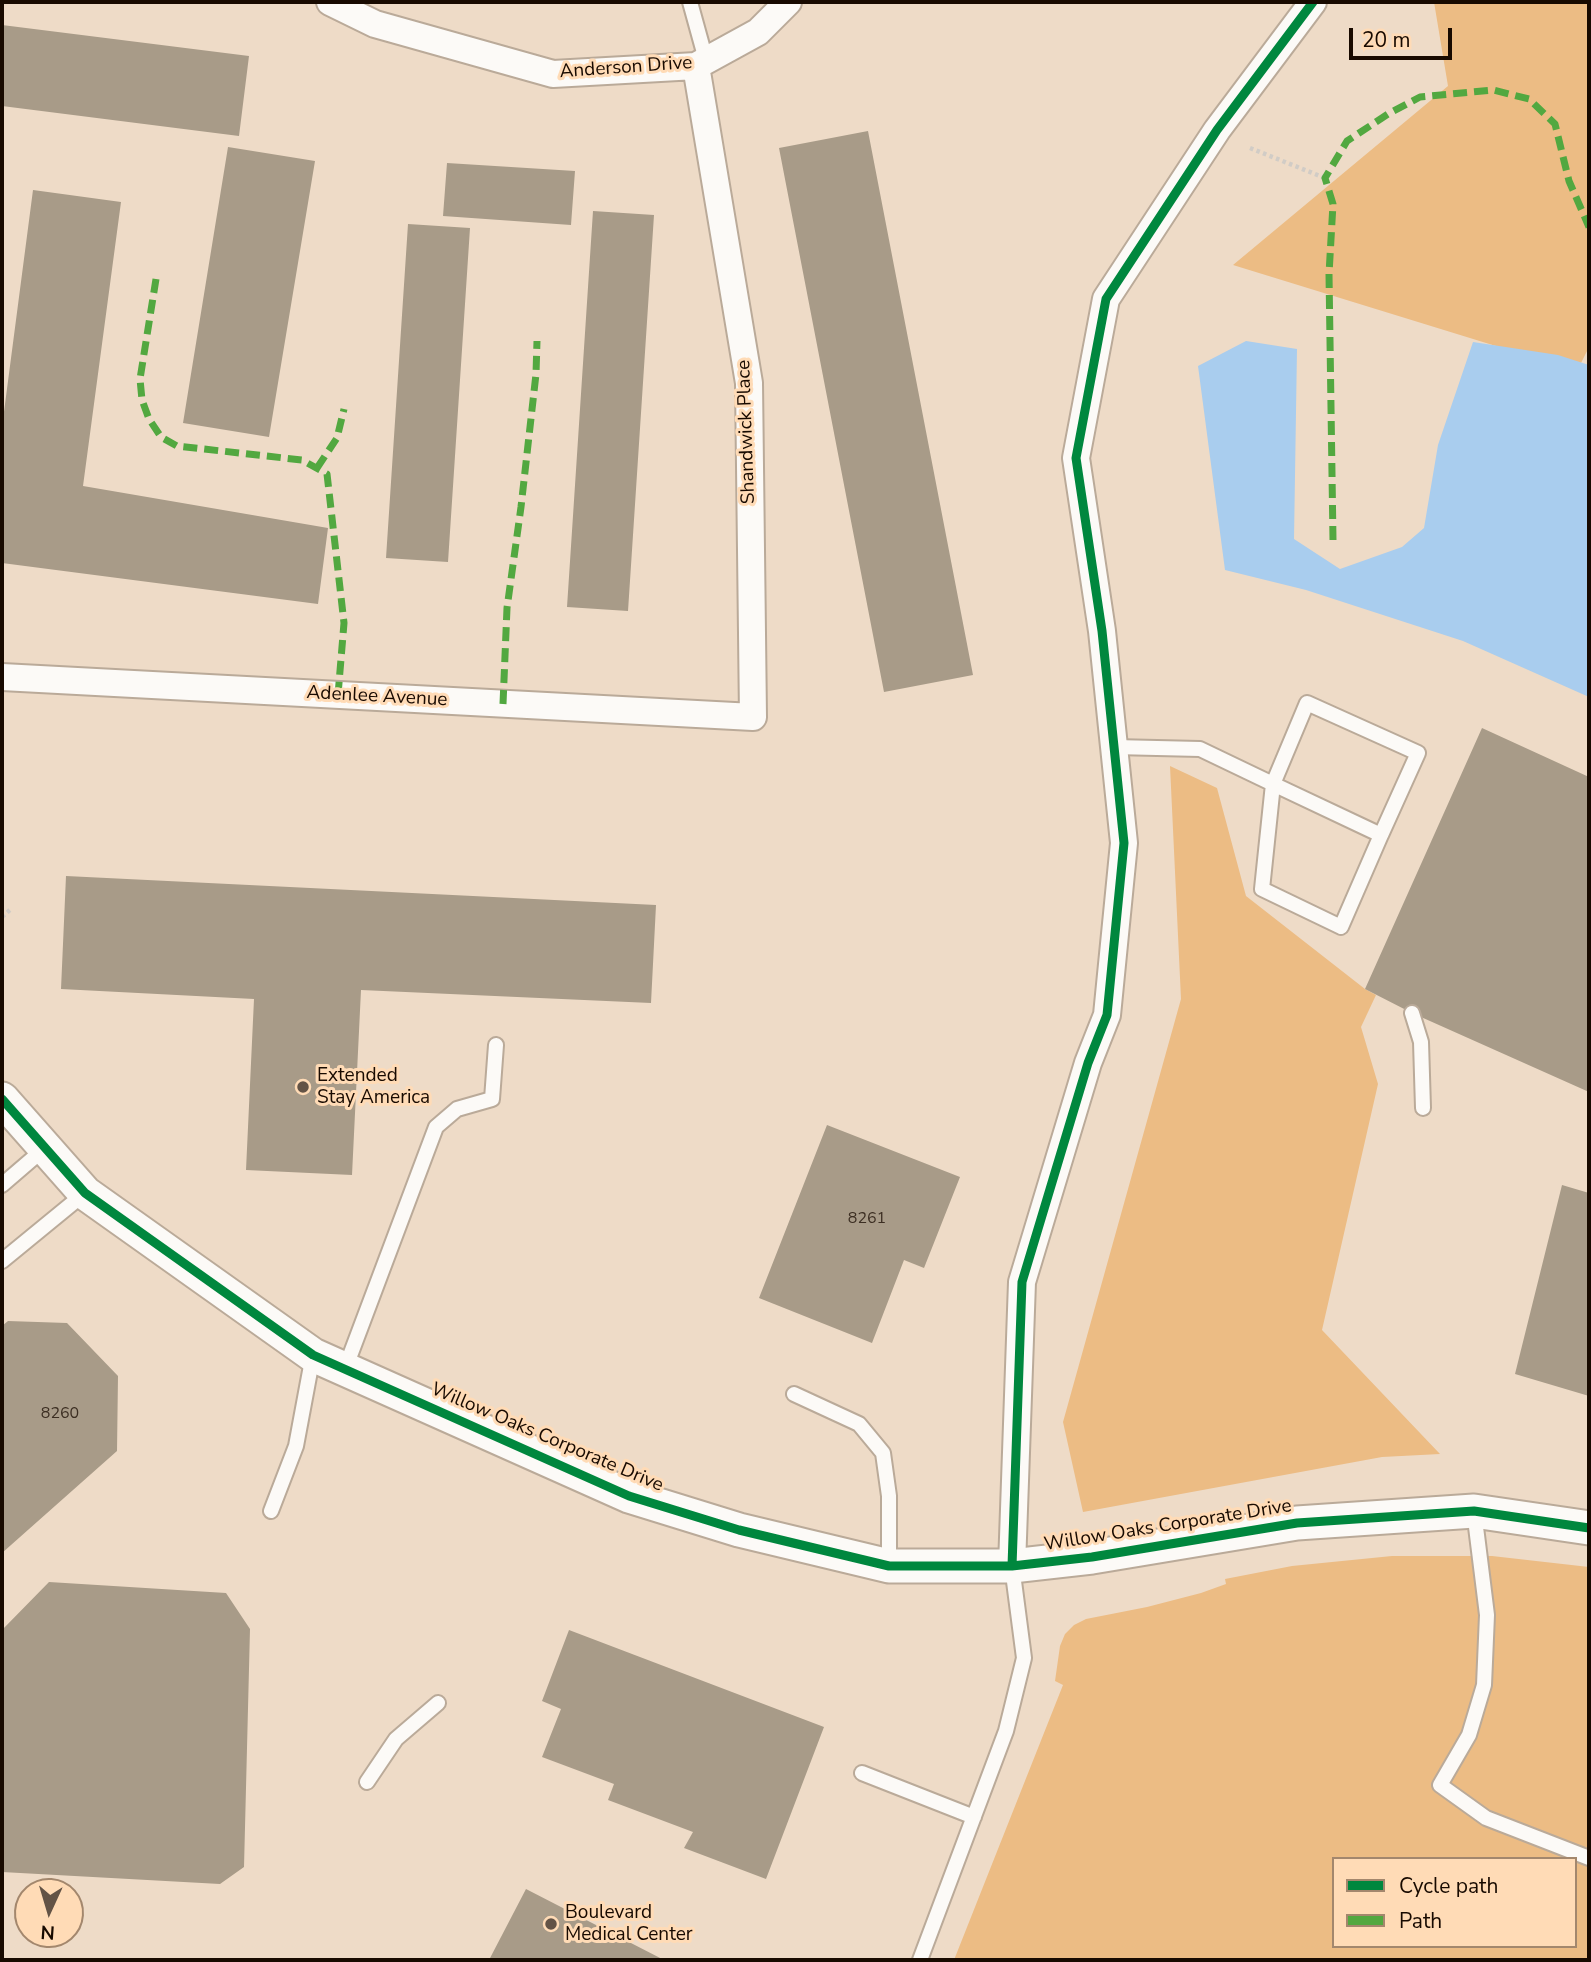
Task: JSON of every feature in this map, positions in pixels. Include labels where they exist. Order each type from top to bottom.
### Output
[{"type":"street","name":"Anderson Drive","points":[[330,2],[375,24],[553,74],[701,63],[758,32],[788,2]]},
{"type":"street","points":[[1012,1566],[1022,1282],[1088,1063],[1107,1015],[1124,843],[1102,631],[1076,458],[1106,299],[1217,130],[1313,2]]},
{"type":"street","name":"Shandwick Place","points":[[701,63],[749,383],[753,718]]},
{"type":"street","name":"Adenlee Avenue","points":[[2,677],[753,718]]},
{"type":"street","name":"Willow Oaks Corporate Drive","points":[[2,1099],[85,1193],[313,1355],[629,1496],[739,1530],[889,1566],[1012,1566],[1092,1558],[1297,1523],[1474,1511],[1589,1528]]},
{"type":"lane","points":[[690,2],[701,63]]},
{"type":"lane","points":[[1307,703],[1418,753],[1381,835],[1341,927],[1262,889],[1273,784],[1307,703]]},
{"type":"lane","points":[[1114,747],[1200,749],[1381,835]]},
{"type":"lane","points":[[1412,1013],[1421,1042],[1423,1108]]},
{"type":"lane","points":[[345,1369],[436,1127],[457,1109],[492,1099],[496,1045]]},
{"type":"lane","points":[[2,1185],[45,1148]]},
{"type":"lane","points":[[2,1261],[85,1193]]},
{"type":"lane","points":[[271,1511],[296,1446],[313,1355]]},
{"type":"lane","points":[[794,1394],[859,1424],[883,1453],[889,1496],[889,1566]]},
{"type":"lane","points":[[1474,1511],[1487,1615],[1484,1685],[1469,1735],[1440,1785],[1486,1818],[1589,1858]]},
{"type":"lane","points":[[920,1960],[1006,1731],[1024,1658],[1012,1566]]},
{"type":"lane","points":[[368,1782],[396,1740],[438,1703]]},
{"type":"lane","points":[[862,1773],[974,1817]]},
{"type":"path","points":[[1250,148],[1325,178]]},
{"type":"path","points":[[2,917],[12,908]]},
{"type":"shaded area","points":[[1434,2],[1589,2],[1589,347],[1577,371],[1233,265],[1448,86]]},
{"type":"shaded area","points":[[1170,766],[1217,788],[1246,896],[1376,995],[1361,1027],[1378,1084],[1322,1330],[1440,1454],[1382,1457],[1083,1512],[1063,1422],[1181,999]]},
{"type":"shaded area","points":[[1392,1556],[1492,1556],[1589,1567],[1589,1960],[954,1960],[1063,1685],[1055,1681],[1060,1646],[1065,1634],[1086,1619],[1201,1593],[1226,1584],[1225,1579],[1292,1566]]},
{"type":"water","points":[[1246,341],[1297,349],[1294,539],[1340,569],[1402,547],[1424,528],[1438,445],[1473,342],[1558,355],[1589,365],[1589,697],[1463,641],[1306,590],[1225,570],[1198,366]]},
{"type":"building","points":[[2,25],[249,56],[239,136],[2,106]]},
{"type":"building","points":[[868,131],[973,675],[884,692],[779,148]]},
{"type":"building","points":[[228,147],[315,161],[269,437],[183,423]]},
{"type":"building","points":[[447,163],[575,171],[571,225],[443,216]]},
{"type":"building","points":[[33,190],[121,202],[83,486],[328,528],[318,604],[2,563],[2,427]]},
{"type":"building","points":[[593,211],[654,215],[628,611],[567,607]]},
{"type":"building","points":[[408,224],[470,228],[448,562],[386,558]]},
{"type":"building","points":[[1482,728],[1589,777],[1589,1092],[1412,1013],[1365,989]]},
{"type":"building","name":"Extended Stay America","points":[[66,876],[656,905],[651,1003],[361,990],[352,1175],[246,1170],[254,999],[61,989]]},
{"type":"building","points":[[827,1125],[960,1177],[924,1268],[904,1260],[872,1343],[759,1298]]},
{"type":"building","points":[[1562,1185],[1589,1193],[1589,1396],[1515,1374]]},
{"type":"building","points":[[8,1321],[67,1323],[118,1376],[117,1451],[2,1553],[2,1326]]},
{"type":"building","points":[[49,1582],[226,1593],[250,1629],[244,1867],[220,1884],[2,1872],[2,1630]]},
{"type":"building","points":[[569,1630],[824,1727],[766,1879],[684,1848],[693,1832],[608,1800],[614,1784],[542,1757],[561,1709],[542,1701]]},
{"type":"building","name":"Boulevard Medical Center","points":[[526,1889],[664,1960],[489,1960]]},
{"type":"marked path","points":[[1333,540],[1329,274],[1333,204],[1325,178],[1347,141],[1420,97],[1493,90],[1529,99],[1555,124],[1569,181],[1589,227]]},
{"type":"marked path","points":[[156,279],[140,379],[142,400],[149,419],[161,437],[177,446],[302,460],[327,474],[344,623],[338,695]]},
{"type":"marked path","points":[[503,704],[507,608],[536,374],[537,341]]},
{"type":"marked path","points":[[317,468],[337,438],[344,409]]},
{"type":"cycle path","points":[[1012,1566],[1022,1282],[1088,1063],[1107,1015],[1124,843],[1102,631],[1076,458],[1106,299],[1217,130],[1313,2]]},
{"type":"cycle path","points":[[2,1099],[85,1193],[313,1355],[629,1496],[739,1530],[889,1566],[1012,1566],[1092,1557],[1297,1523],[1474,1511],[1589,1528]]},
{"type":"place","name":"Extended Stay America","points":[[303,1087]]},
{"type":"place","name":"Boulevard Medical Center","points":[[551,1924]]}]
